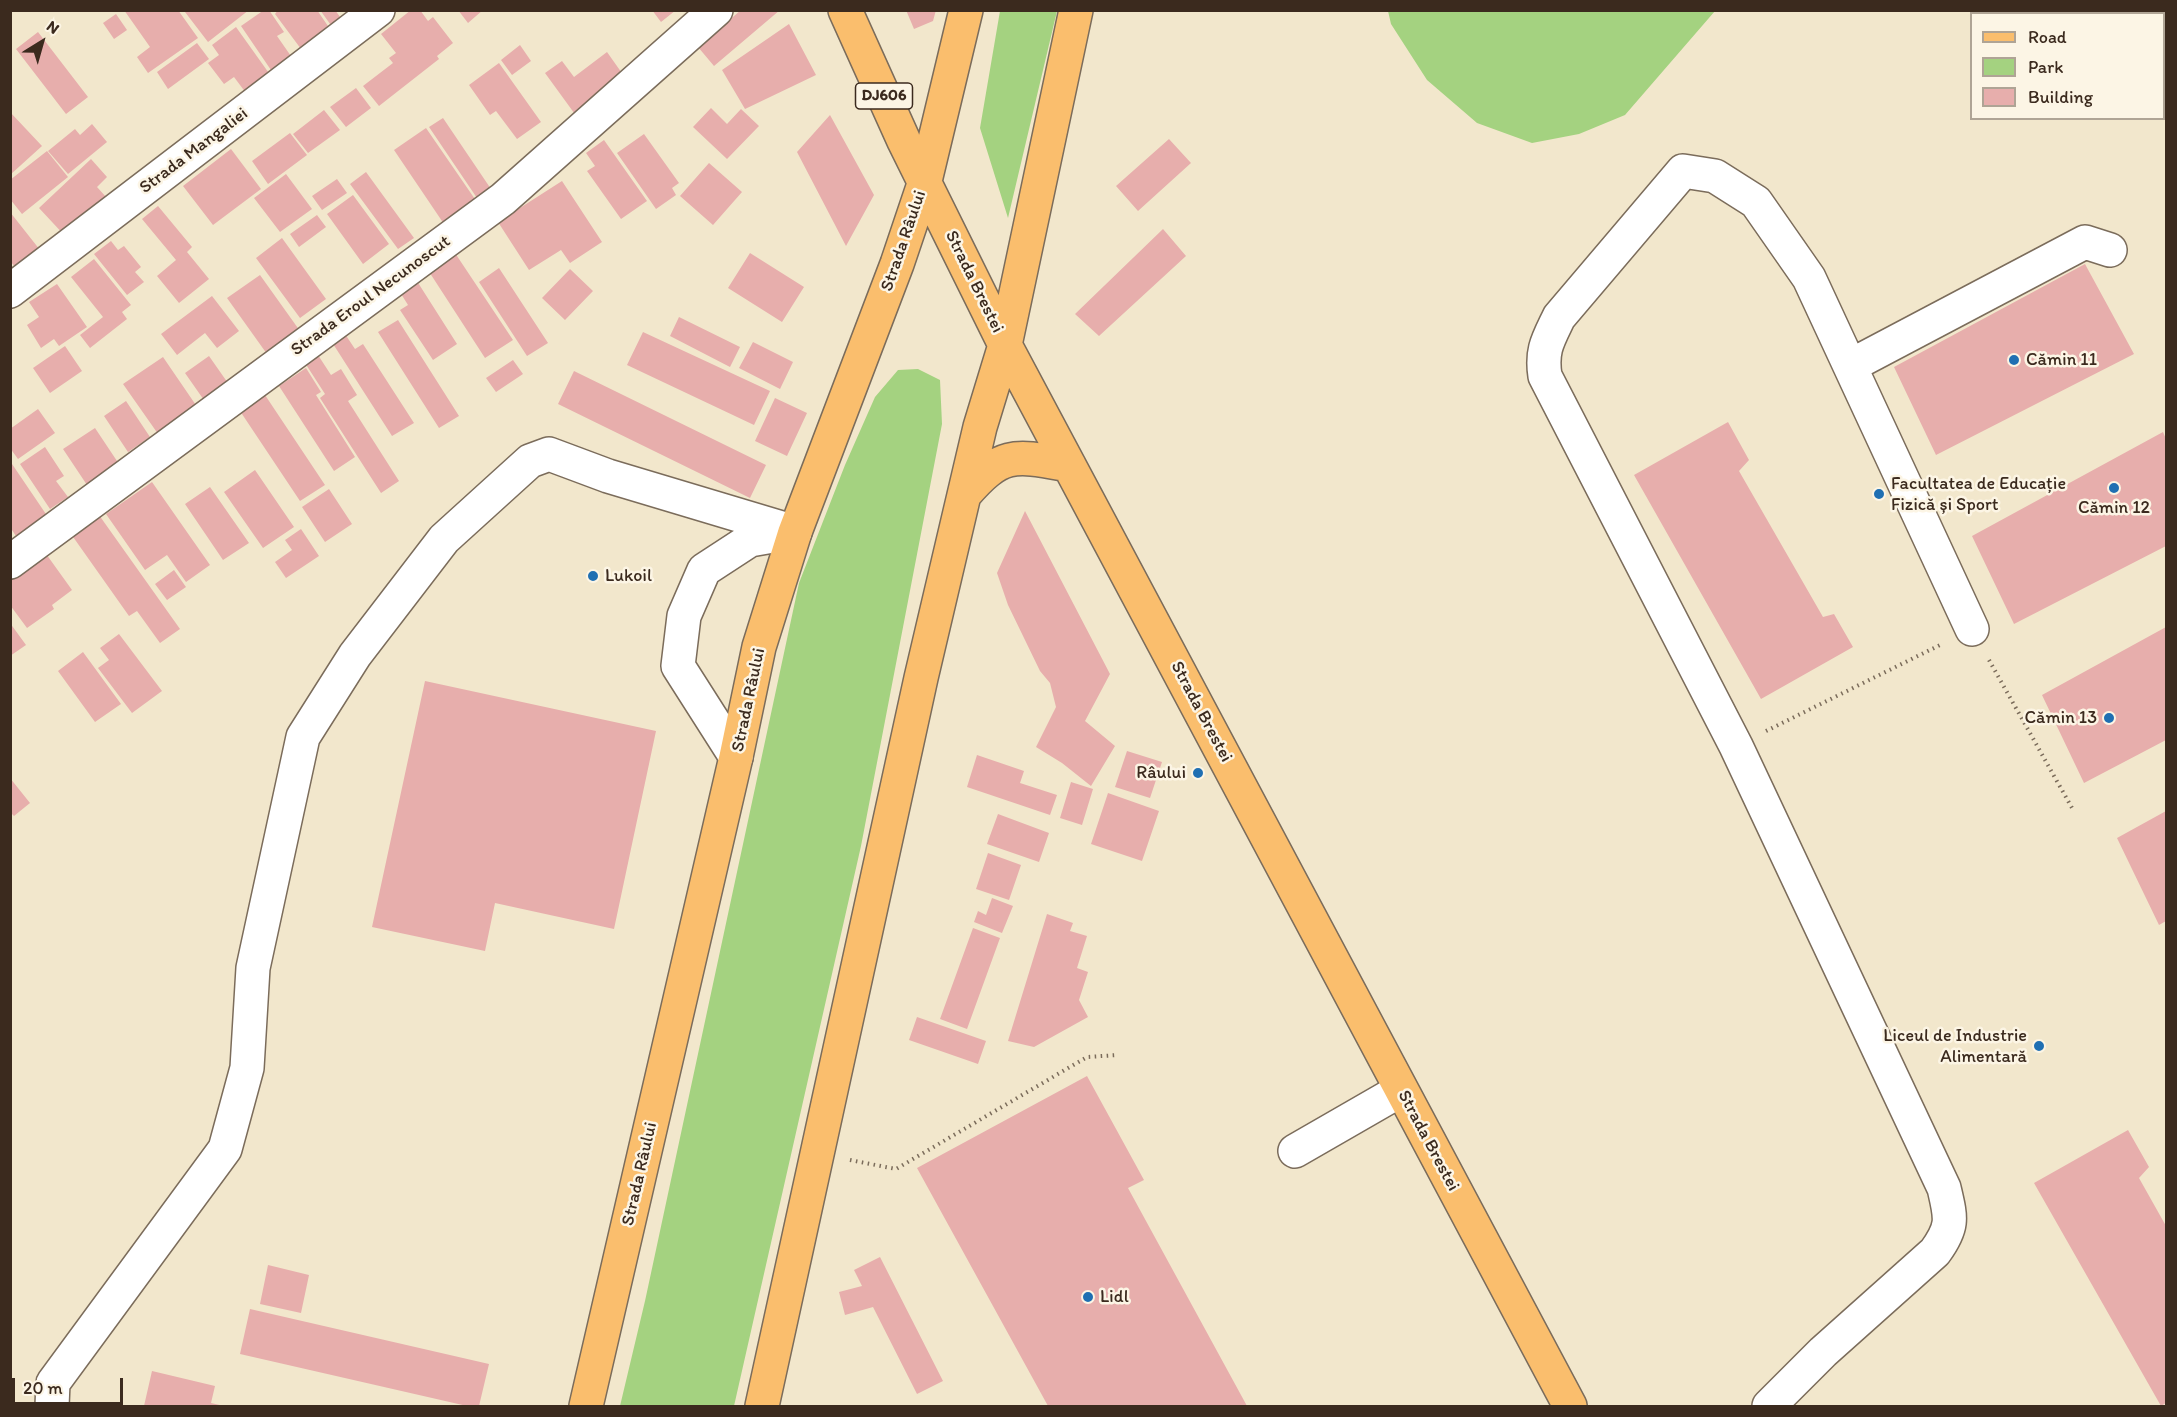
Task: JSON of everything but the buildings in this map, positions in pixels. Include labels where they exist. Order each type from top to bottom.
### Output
[{"type":"main road","name":"Strada Brestei","points":[[845,10],[904,141],[1005,345],[1570,1407]]},
{"type":"main road","name":"Strada Râului","points":[[586,1407],[736,757],[759,647],[795,532],[897,264],[925,181],[966,10]]},
{"type":"main road","points":[[762,1407],[921,678],[980,427],[1005,345],[1076,10]]},
{"type":"main road","points":[[964,495],[983,473],[999,463],[1020,458],[1069,465]]},
{"type":"street","name":"Strada Mangaliei","points":[[10,291],[378,10]]},
{"type":"street","name":"Strada Eroul Necunoscut","points":[[10,562],[503,199],[716,10]]},
{"type":"street","points":[[1768,1407],[1823,1352],[1935,1252],[1946,1236],[1950,1217],[1940,1178],[1736,746],[1545,376],[1542,358],[1559,317],[1683,171],[1715,176],[1756,202],[1809,278],[1972,629]]},
{"type":"street","points":[[1850,366],[2085,242],[2110,250]]},
{"type":"street","points":[[52,1407],[53,1383],[225,1149],[247,1068],[253,968],[303,737],[355,655],[444,539],[530,461],[549,453],[608,476],[795,532]]},
{"type":"street","points":[[736,757],[678,666],[684,616],[704,570],[750,540],[795,532]]},
{"type":"street","points":[[1295,1151],[1401,1090]]},
{"type":"path","points":[[1736,746],[1972,629],[2072,807]]},
{"type":"path","points":[[817,1153],[896,1169],[1087,1057],[1118,1054]]},
{"type":"green space","points":[[1388,10],[1715,11],[1625,115],[1579,134],[1532,143],[1477,123],[1427,80],[1391,24]]},
{"type":"green space","points":[[1000,11],[1057,11],[1008,218],[980,128]]},
{"type":"green space","points":[[918,369],[940,380],[942,424],[861,846],[734,1406],[620,1406],[645,1301],[799,583],[845,465],[875,397],[898,370]]},
{"type":"place","name":"Cămin 11","points":[[2014,360]]},
{"type":"place","name":"Cămin 12","points":[[2114,488]]},
{"type":"place","name":"Facultatea de Educație Fizică și Sport","points":[[1879,494]]},
{"type":"place","name":"Lukoil","points":[[593,576]]},
{"type":"place","name":"Cămin 13","points":[[2109,718]]},
{"type":"place","name":"Râului","points":[[1198,773]]},
{"type":"place","name":"Liceul de Industrie Alimentară","points":[[2039,1046]]},
{"type":"place","name":"Lidl","points":[[1088,1297]]}]
